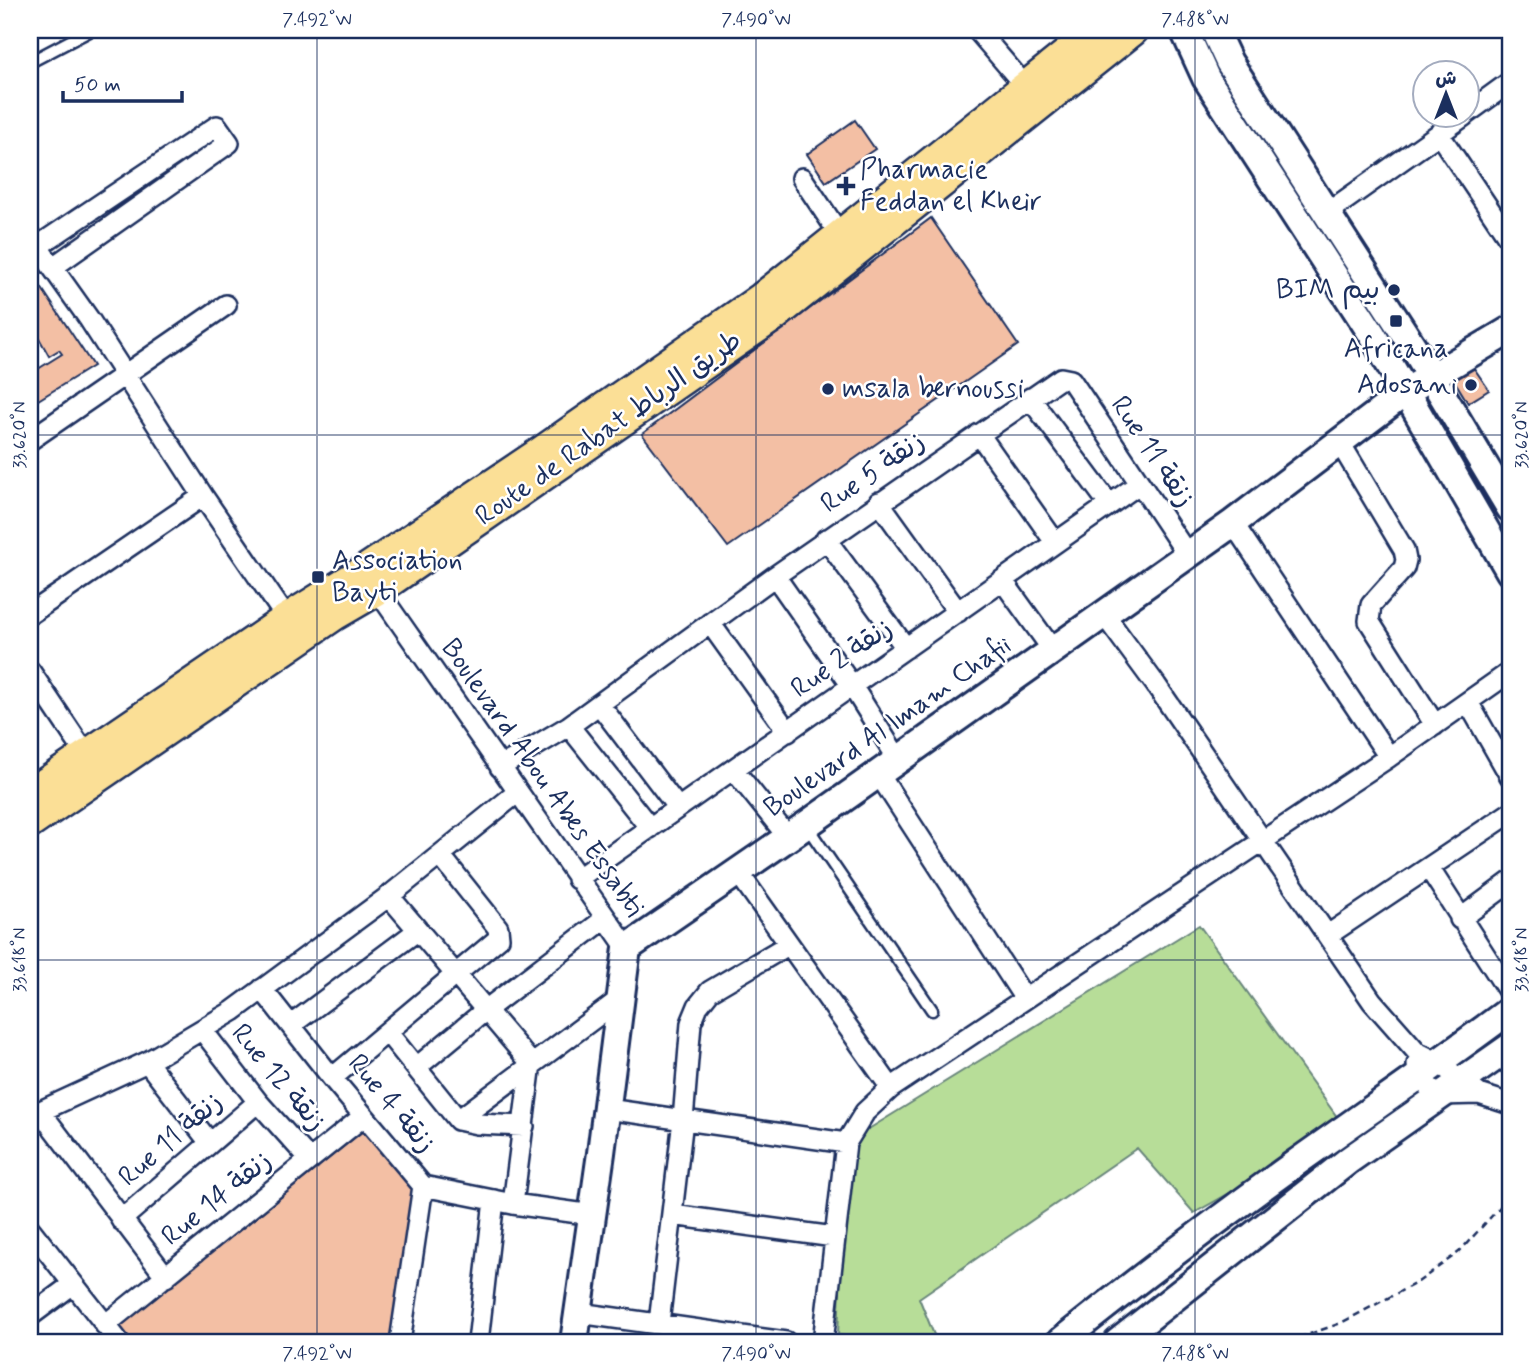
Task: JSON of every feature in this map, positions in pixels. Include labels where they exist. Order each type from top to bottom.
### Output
[{"type":"main road","name":"Route de Rabat طريق الرباط","points":[[30,823],[334,615],[371,581],[584,422],[762,298],[1097,30]]},
{"type":"main road","name":"Route de Rabat طريق الرباط","points":[[30,794],[288,619],[371,581],[775,315],[1133,30]]},
{"type":"street","points":[[977,30],[1026,87]]},
{"type":"street","points":[[1184,30],[1206,78],[1407,391],[1510,572]]},
{"type":"street","points":[[1214,30],[1229,62],[1431,377],[1510,509]]},
{"type":"street","points":[[1480,104],[1510,82]]},
{"type":"street","points":[[54,267],[229,143],[217,126],[139,178],[34,241],[288,619]]},
{"type":"street","points":[[1327,213],[1445,130]]},
{"type":"street","points":[[1439,134],[1504,215],[1510,240]]},
{"type":"street","points":[[139,178],[153,197]]},
{"type":"street","points":[[802,178],[840,235]]},
{"type":"street","points":[[30,440],[226,305]]},
{"type":"street","name":"Boulevard Al Imam Chafii","points":[[627,948],[1233,523],[1407,391],[1510,330]]},
{"type":"street","name":"Rue 5 زنقة","points":[[500,767],[569,726],[879,502],[1030,398],[1061,378],[1071,380]]},
{"type":"street","name":"Rue 11 زنقة","points":[[1071,380],[1188,554]]},
{"type":"street","points":[[1030,398],[1109,503]]},
{"type":"street","points":[[979,434],[1055,542]]},
{"type":"street","points":[[1340,443],[1404,550],[1406,560],[1404,568],[1371,605],[1368,621],[1435,725]]},
{"type":"street","name":"Rue 2 زنقة","points":[[578,879],[1139,484]]},
{"type":"street","points":[[30,614],[203,496]]},
{"type":"street","points":[[879,502],[958,612]]},
{"type":"street","points":[[1233,523],[1389,757]]},
{"type":"street","points":[[826,540],[906,648]]},
{"type":"street","points":[[775,576],[852,686],[888,766],[1025,999]]},
{"type":"street","name":"Boulevard Abou Abes Essabti","points":[[371,581],[627,948]]},
{"type":"street","points":[[1003,581],[1052,649]]},
{"type":"street","points":[[1102,613],[1156,685],[1372,1001],[1424,1064],[1440,1095]]},
{"type":"street","points":[[710,623],[788,732]]},
{"type":"street","points":[[30,671],[87,756]]},
{"type":"street","points":[[823,1342],[846,1143],[865,1112],[891,1088],[1389,757],[1510,673]]},
{"type":"street","points":[[1468,702],[1510,776]]},
{"type":"street","points":[[599,704],[678,808]]},
{"type":"street","points":[[569,726],[650,828]]},
{"type":"street","points":[[734,769],[797,831]]},
{"type":"street","points":[[166,1277],[35,1113],[147,1062],[203,1031],[389,896],[517,792]]},
{"type":"street","points":[[1328,935],[1510,813]]},
{"type":"street","points":[[332,1078],[499,938],[498,928],[440,855]]},
{"type":"street","points":[[1429,868],[1510,994]]},
{"type":"street","points":[[738,872],[891,1088]]},
{"type":"street","points":[[1460,919],[1510,882]]},
{"type":"street","points":[[389,896],[531,1063],[524,1126],[504,1202],[478,1342]]},
{"type":"street","points":[[417,1067],[487,1009],[606,918]]},
{"type":"street","points":[[291,1025],[417,931]]},
{"type":"street","points":[[659,1323],[683,1120],[691,1023],[698,1006],[710,991],[788,945]]},
{"type":"street","points":[[574,1342],[627,948]]},
{"type":"street","name":"Rue 4 زنقة","points":[[262,989],[332,1078],[423,1186],[504,1202],[593,1214]]},
{"type":"street","points":[[458,1120],[620,999]]},
{"type":"street","points":[[1060,1342],[1424,1064],[1510,1010]]},
{"type":"street","name":"Rue 12 زنقة","points":[[203,1031],[258,1102],[310,1160]]},
{"type":"street","points":[[388,1033],[458,1120],[477,1124],[524,1126]]},
{"type":"street","points":[[1118,1342],[1349,1160],[1440,1095],[1471,1087],[1510,1047]]},
{"type":"street","points":[[147,1062],[209,1143]]},
{"type":"street","points":[[1424,1064],[1510,1104]]},
{"type":"street","name":"Rue 11 زنقة","points":[[121,1220],[258,1102]]},
{"type":"street","points":[[607,1109],[846,1143]]},
{"type":"street","name":"Rue 14 زنقة","points":[[105,1325],[364,1116]]},
{"type":"street","points":[[400,1342],[423,1186]]},
{"type":"street","points":[[672,1215],[835,1237]]},
{"type":"street","points":[[30,1229],[118,1342]]},
{"type":"street","points":[[30,1316],[73,1284]]},
{"type":"street","points":[[579,1313],[786,1342]]},
{"type":"lane","points":[[30,62],[91,30]]},
{"type":"lane","points":[[797,831],[932,1010]]},
{"type":"path","points":[[1287,1342],[1341,1323],[1418,1282],[1459,1252],[1510,1196]]},
{"type":"green space","points":[[1199,925],[1345,1128],[1194,1213],[1137,1148],[919,1298],[937,1342],[888,1342],[838,1335],[846,1143]]},
{"type":"building","points":[[855,120],[875,149],[826,182],[807,154]]},
{"type":"building","name":"msala bernoussi","points":[[931,218],[1018,345],[728,547],[642,434]]},
{"type":"building","points":[[39,284],[93,366],[30,405],[30,374],[62,354],[59,350],[49,356],[30,322],[30,290]]},
{"type":"building","name":"Adosani","points":[[1467,358],[1489,390],[1468,403],[1454,380],[1455,367]]},
{"type":"building","points":[[363,1131],[414,1189],[390,1342],[132,1342],[119,1327]]},
{"type":"place","name":"Pharmacie Feddan el Kheir","points":[[846,186]]},
{"type":"place","name":"BIM بيم","points":[[1394,290]]},
{"type":"place","name":"Africana","points":[[1396,321]]},
{"type":"place","name":"Adosani","points":[[1471,385]]},
{"type":"place","name":"msala bernoussi","points":[[828,389]]},
{"type":"place","name":"Association Bayti","points":[[318,577]]}]
